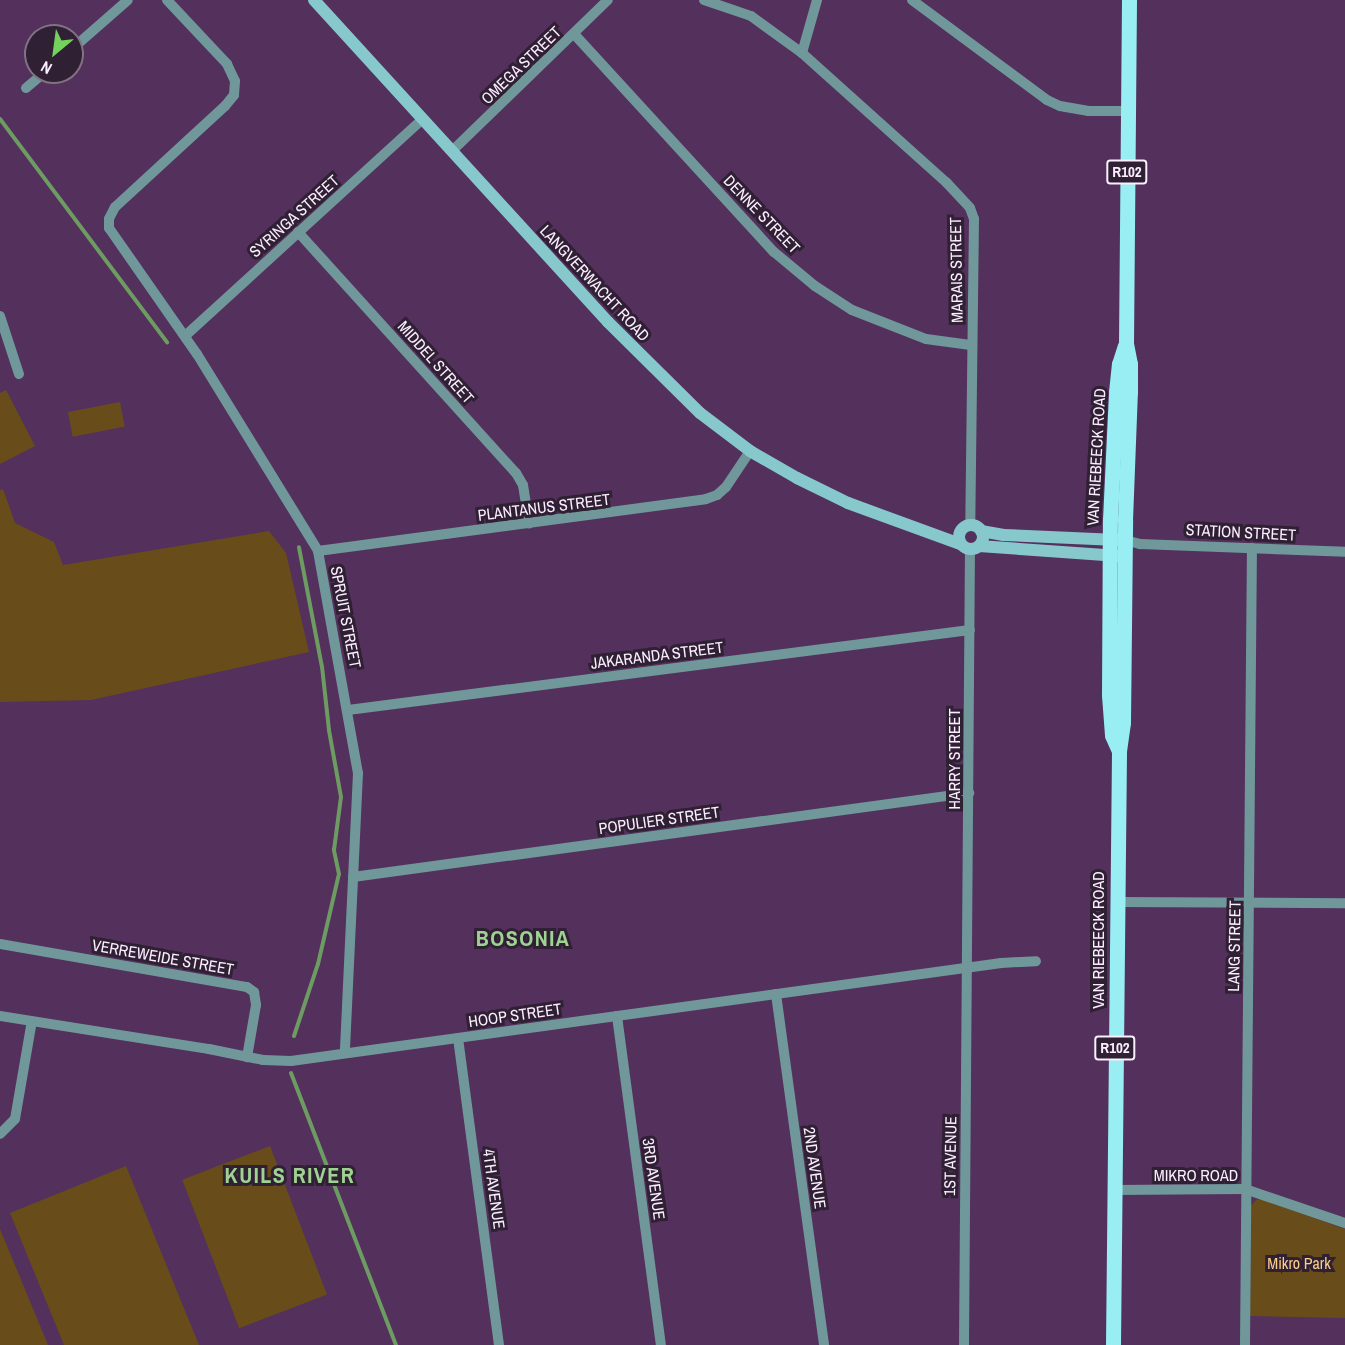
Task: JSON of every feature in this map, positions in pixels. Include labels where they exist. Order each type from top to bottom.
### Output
[{"type":"main road","name":"VAN RIEBEECK ROAD","points":[[1113,1345],[1119,751],[1112,735],[1109,694],[1130,392],[1130,364],[1126,344],[1129,0]]},
{"type":"street","points":[[84,38],[128,0]]},
{"type":"street","name":"SPRUIT STREET","points":[[166,0],[227,64],[233,73],[236,86],[230,102],[115,207],[109,219],[109,228],[185,336],[318,551],[348,711],[357,773],[345,1052]]},
{"type":"street","name":"LANGVERWACHT ROAD","points":[[314,0],[640,356],[700,413],[750,451],[797,478],[848,503],[970,547],[1121,547]]},
{"type":"street","name":"OMEGA STREET","points":[[452,151],[608,0]]},
{"type":"street","name":"MARAIS STREET","points":[[704,0],[751,16],[802,53],[946,182],[970,208],[974,219],[971,528]]},
{"type":"street","points":[[802,53],[817,0]]},
{"type":"street","points":[[918,2],[1047,100],[1060,106],[1089,111],[1128,111]]},
{"type":"street","name":"DENNE STREET","points":[[575,34],[774,252],[815,286],[852,310],[926,339],[971,345]]},
{"type":"street","points":[[26,88],[31,84]]},
{"type":"street","name":"SYRINGA STREET","points":[[185,336],[423,119]]},
{"type":"street","name":"MIDDEL STREET","points":[[298,232],[516,473],[523,485],[529,524]]},
{"type":"street","points":[[0,316],[12,346],[19,374]]},
{"type":"street","points":[[0,351],[12,346]]},
{"type":"street","name":"PLANTANUS STREET","points":[[318,551],[706,499],[717,495],[726,487],[750,451]]},
{"type":"street","name":"LANGVERWACHT ROAD","points":[[902,522],[971,528],[1004,535],[1121,547]]},
{"type":"street","points":[[971,528],[983,539],[970,547],[958,537],[971,528]]},
{"type":"street","name":"HARRY STREET","points":[[967,968],[970,547]]},
{"type":"street","name":"STATION STREET","points":[[1121,547],[1252,548],[1345,552]]},
{"type":"street","name":"LANG STREET","points":[[1245,1345],[1252,548]]},
{"type":"street","name":"JAKARANDA STREET","points":[[348,711],[970,630]]},
{"type":"street","name":"POPULIER STREET","points":[[353,877],[969,793]]},
{"type":"street","points":[[1116,902],[1345,903]]},
{"type":"street","name":"VERREWEIDE STREET","points":[[0,944],[247,987],[254,992],[256,1005],[247,1057]]},
{"type":"street","name":"HOOP STREET","points":[[0,1016],[247,1057],[291,1061],[967,968],[1036,961]]},
{"type":"street","name":"1ST AVENUE","points":[[964,1345],[967,968]]},
{"type":"street","name":"2ND AVENUE","points":[[776,994],[824,1345]]},
{"type":"street","name":"3RD AVENUE","points":[[617,1016],[661,1345]]},
{"type":"street","points":[[0,1134],[15,1119],[32,1021]]},
{"type":"street","name":"4TH AVENUE","points":[[458,1038],[499,1345]]},
{"type":"street","name":"MIKRO ROAD","points":[[1114,1190],[1245,1189],[1345,1223]]},
{"type":"green space","points":[[6,390],[35,446],[0,464],[0,393]]},
{"type":"green space","points":[[120,402],[125,427],[73,437],[68,412]]},
{"type":"green space","points":[[3,489],[15,523],[54,542],[63,565],[269,531],[286,553],[309,652],[91,700],[0,702],[0,490]]},
{"type":"green space","points":[[270,1146],[327,1294],[239,1328],[182,1180]]},
{"type":"green space","points":[[126,1166],[199,1345],[64,1345],[10,1213]]},
{"type":"green space","name":"Mikro Park","points":[[1262,1199],[1345,1229],[1345,1318],[1250,1316],[1251,1206],[1256,1200]]},
{"type":"green space","points":[[0,1229],[48,1345],[0,1345]]},
{"type":"waterway","points":[[0,119],[167,342]]},
{"type":"waterway","points":[[294,1036],[318,964],[339,874],[334,850],[341,797],[329,730],[322,667],[299,547]]},
{"type":"waterway","points":[[291,1073],[396,1345]]},
{"type":"district","name":"BOSONIA","points":[[523,939]]},
{"type":"district","name":"KUILS RIVER","points":[[290,1176]]}]
